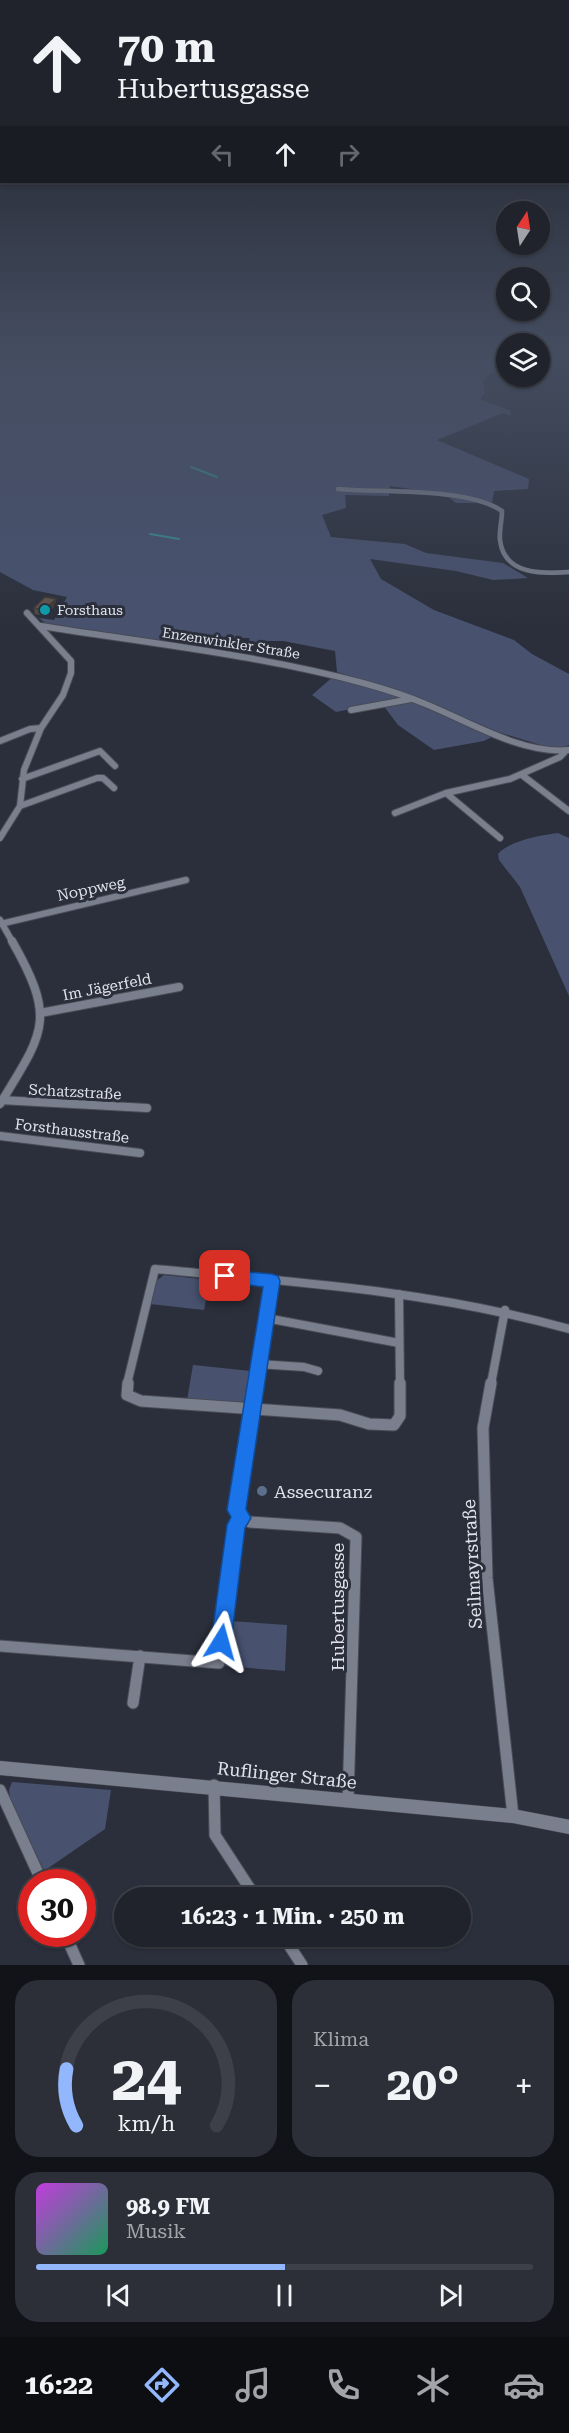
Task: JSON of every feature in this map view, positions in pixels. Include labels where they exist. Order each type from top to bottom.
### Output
[{"type":"street","points":[[338,489],[466,497],[492,502],[501,511],[501,546],[509,561],[520,569],[535,574],[569,572]]},
{"type":"street","points":[[0,838],[20,806],[25,765],[41,728],[63,695],[71,673],[70,661],[27,613]]},
{"type":"street","name":"Enzenwinkler Straße","points":[[41,626],[289,663],[349,678],[413,699],[498,735],[548,750],[567,751]]},
{"type":"street","points":[[351,710],[413,699]]},
{"type":"street","points":[[0,741],[30,729],[41,728]]},
{"type":"street","points":[[22,779],[100,751],[115,766]]},
{"type":"street","points":[[395,813],[446,793],[522,775],[560,757],[567,751]]},
{"type":"street","points":[[522,775],[569,810]]},
{"type":"street","points":[[20,806],[97,778],[103,778],[114,788]]},
{"type":"street","points":[[446,793],[500,838]]},
{"type":"street","name":"Noppweg","points":[[1,922],[186,880]]},
{"type":"street","name":"Forsthausstraße","points":[[1,922],[28,970],[40,1013],[40,1029],[32,1051],[1,1101]]},
{"type":"street","name":"Im Jägerfeld","points":[[40,1013],[179,987]]},
{"type":"street","name":"Schatzstraße","points":[[1,1101],[147,1108]]},
{"type":"street","name":"Forsthausstraße","points":[[0,1136],[140,1154]]},
{"type":"street","points":[[399,1294],[400,1416],[394,1425],[369,1424],[340,1415],[141,1401],[127,1395],[126,1389],[155,1269],[399,1294],[444,1299],[505,1310],[569,1329]]},
{"type":"street","points":[[0,1646],[219,1663],[236,1525],[241,1518],[237,1510],[251,1409],[272,1281]]},
{"type":"street","name":"Seilmayrstraße","points":[[505,1310],[483,1428],[487,1578],[513,1816]]},
{"type":"street","points":[[266,1318],[294,1320],[376,1341],[399,1343]]},
{"type":"street","points":[[258,1364],[304,1367],[318,1371]]},
{"type":"street","name":"Hubertusgasse","points":[[241,1518],[250,1522],[340,1528],[356,1537],[348,1799]]},
{"type":"street","points":[[133,1703],[140,1656]]},
{"type":"street","name":"Ruflinger Straße","points":[[0,1768],[214,1785],[513,1816],[569,1827]]},
{"type":"street","points":[[214,1785],[215,1835],[249,1887]]},
{"type":"street","points":[[0,1790],[36,1869]]},
{"type":"street","points":[[71,1947],[79,1965]]},
{"type":"street","points":[[290,1947],[302,1965]]},
{"type":"shaded area","points":[[0,444],[446,444],[529,479],[528,489],[494,491],[492,503],[456,503],[445,494],[390,486],[389,496],[345,495],[346,508],[322,515],[331,537],[405,544],[426,553],[503,563],[528,578],[493,580],[456,571],[370,559],[381,579],[434,610],[514,640],[532,654],[569,674],[569,745],[557,750],[498,732],[416,697],[337,672],[335,651],[283,641],[260,641],[254,649],[245,648],[250,638],[194,638],[188,645],[45,623],[39,618],[54,620],[67,597],[33,590],[0,572]]},
{"type":"shaded area","points":[[335,675],[406,698],[336,712],[312,695]]},
{"type":"shaded area","points":[[413,700],[496,735],[484,741],[434,750],[398,725],[383,705]]},
{"type":"shaded area","points":[[558,833],[569,838],[569,996],[520,887],[499,860],[498,854],[517,842]]},
{"type":"shaded area","points":[[164,1275],[210,1280],[204,1310],[150,1304],[156,1281]]},
{"type":"shaded area","points":[[193,1365],[251,1371],[245,1400],[241,1403],[187,1400]]},
{"type":"shaded area","points":[[230,1621],[287,1625],[285,1671],[225,1666]]},
{"type":"shaded area","points":[[12,1782],[111,1790],[105,1829],[47,1869],[43,1869],[10,1798],[9,1790]]},
{"type":"building","points":[[45,597],[56,599],[44,610],[34,608]]},
{"type":"waterway","points":[[191,467],[217,477]]},
{"type":"waterway","points":[[150,534],[179,539]]},
{"type":"place","name":"Forsthaus","points":[[45,610]]},
{"type":"place","name":"Assecuranz","points":[[262,1491]]},
{"type":"route","points":[[221,1642],[236,1525],[241,1518],[237,1510],[251,1409],[272,1281],[225,1276]]}]
